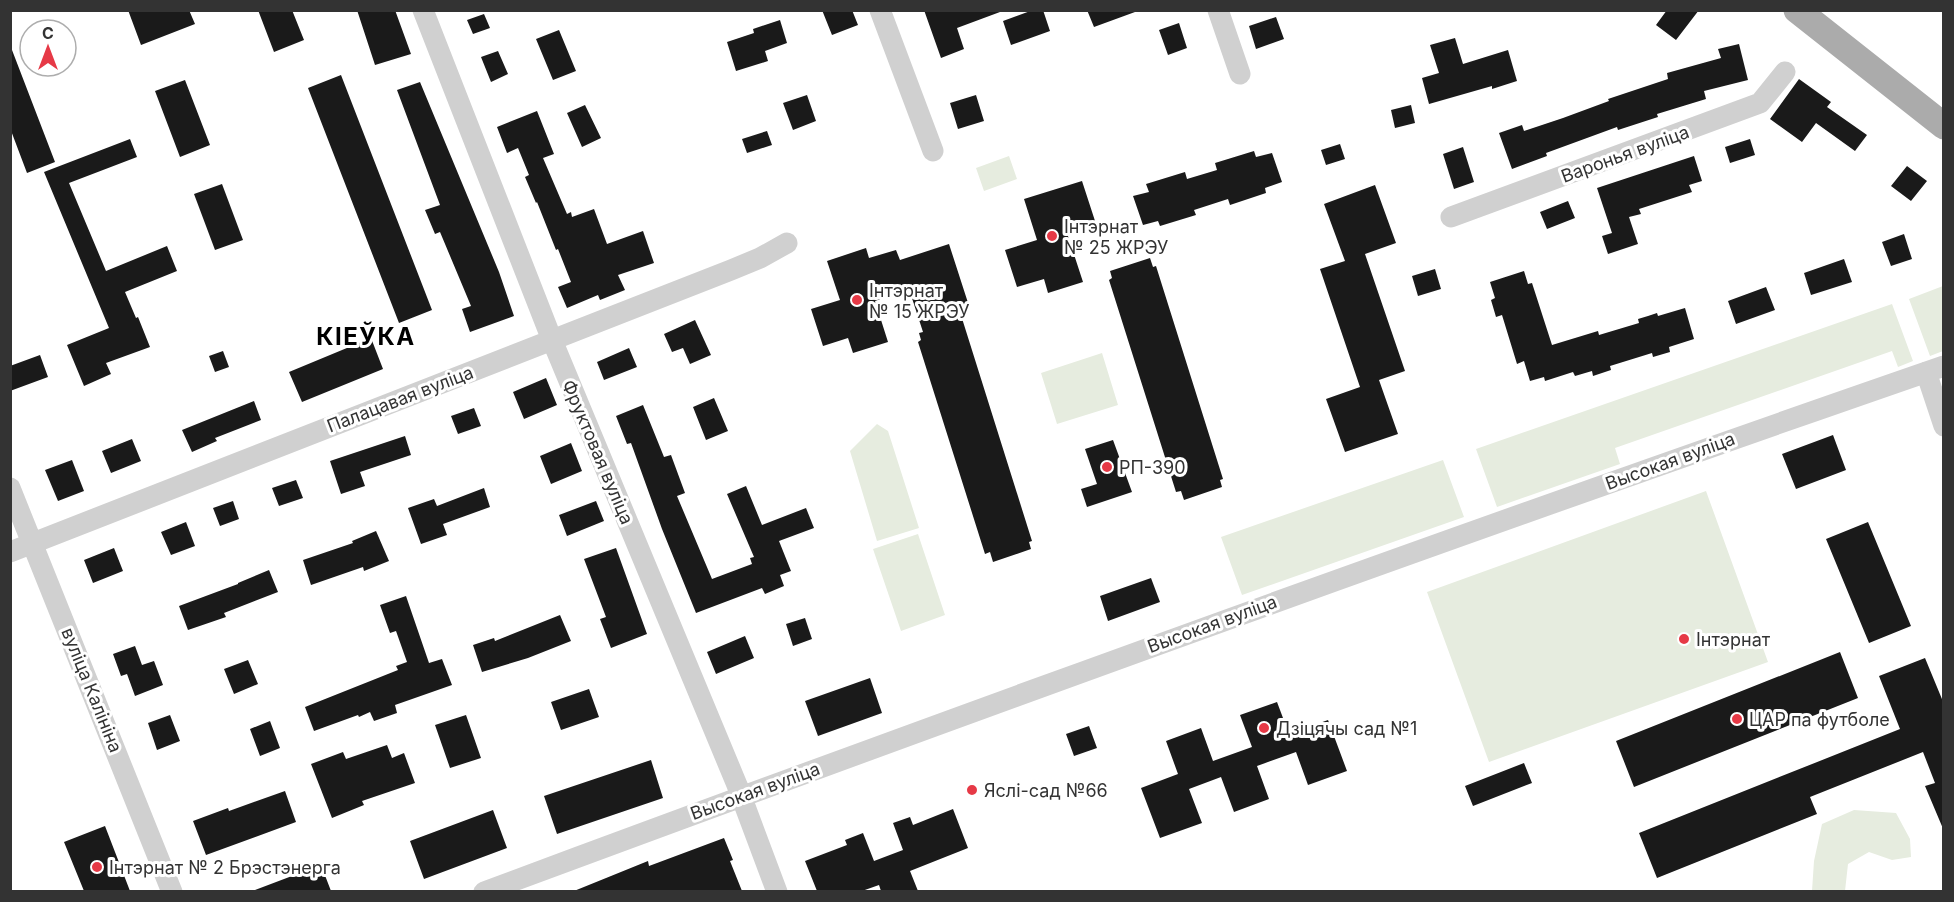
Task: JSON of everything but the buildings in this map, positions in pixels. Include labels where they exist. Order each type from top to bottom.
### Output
[{"type":"main road","points":[[1797,10],[1944,126]]},
{"type":"street","name":"Фруктовая вуліца","points":[[423,10],[552,340],[741,796],[777,891]]},
{"type":"street","points":[[880,10],[933,151]]},
{"type":"street","points":[[1218,10],[1240,74]]},
{"type":"street","name":"Варонья вуліца","points":[[1451,217],[1760,104],[1785,72]]},
{"type":"street","name":"Палацавая вуліца","points":[[10,552],[760,258],[787,243]]},
{"type":"street","points":[[1935,369],[1944,426]]},
{"type":"street","name":"Высокая вуліца","points":[[484,891],[1016,694],[1381,563],[1935,369]]},
{"type":"street","name":"вуліца Калініна","points":[[10,488],[172,891]]},
{"type":"shaded area","points":[[1009,156],[1017,179],[984,191],[976,168]]},
{"type":"shaded area","points":[[1943,286],[1943,351],[1930,356],[1909,299]]},
{"type":"shaded area","points":[[1892,304],[1913,361],[1898,367],[1892,351],[1615,448],[1620,464],[1497,507],[1476,449]]},
{"type":"shaded area","points":[[1102,353],[1118,405],[1057,424],[1041,373]]},
{"type":"shaded area","points":[[877,424],[888,431],[919,528],[877,541],[850,451]]},
{"type":"shaded area","points":[[1443,460],[1464,517],[1242,595],[1221,537]]},
{"type":"shaded area","points":[[1706,491],[1768,662],[1489,762],[1427,592]]},
{"type":"shaded area","points":[[918,534],[945,615],[901,631],[873,549]]},
{"type":"shaded area","points":[[1854,810],[1896,813],[1910,839],[1911,857],[1892,860],[1869,852],[1848,864],[1845,891],[1812,891],[1814,861],[1822,824]]},
{"type":"place","name":"Інтэрнат № 25 ЖРЭУ","points":[[1052,236]]},
{"type":"place","name":"Інтэрнат № 15 ЖРЭУ","points":[[857,300]]},
{"type":"place","name":"РП-390","points":[[1107,467]]},
{"type":"place","name":"Інтэрнат","points":[[1684,639]]},
{"type":"place","name":"ЦАР па футболе","points":[[1737,719]]},
{"type":"place","name":"Дзіцячы сад №1","points":[[1264,728]]},
{"type":"place","name":"Яслі-сад №66","points":[[972,790]]},
{"type":"place","name":"Інтэрнат № 2 Брэстэнерга","points":[[97,867]]},
{"type":"district","name":"КІЕЎКА","points":[[366,336]]}]
